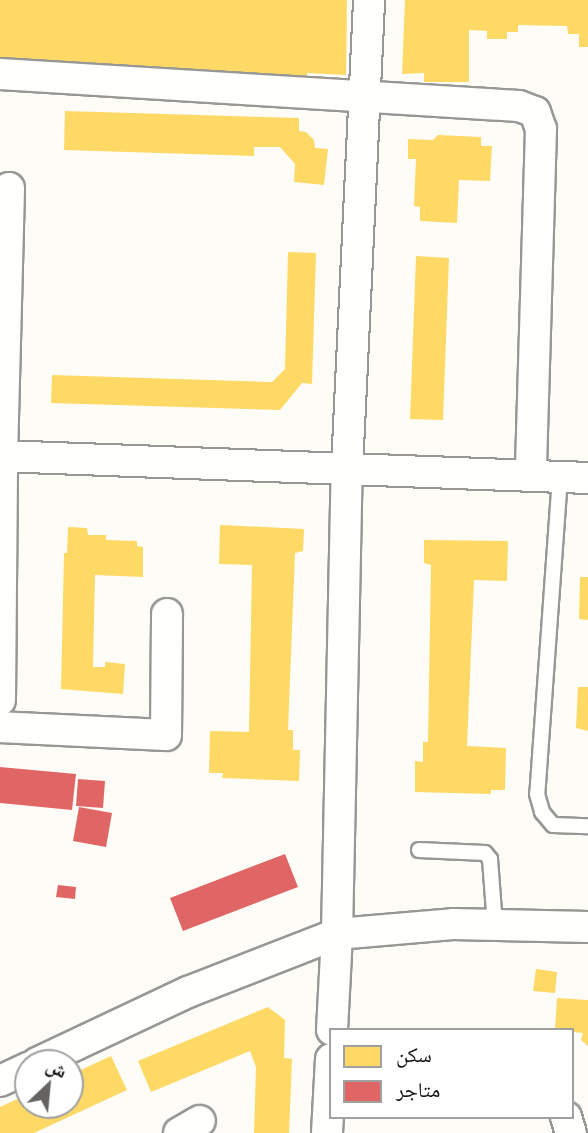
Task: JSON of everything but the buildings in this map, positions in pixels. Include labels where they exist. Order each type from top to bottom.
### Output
[{"type":"street","points":[[332,1028],[337,934],[347,469],[362,96],[369,0]]},
{"type":"street","points":[[0,74],[519,106],[535,112],[541,129],[560,477],[1,456]]},
{"type":"street","points":[[0,700],[1,456],[9,188]]},
{"type":"street","points":[[0,727],[166,735],[167,614]]},
{"type":"street","points":[[67,1049],[188,992],[337,934],[441,925],[588,927]]},
{"type":"street","points":[[327,1133],[329,1096]]},
{"type":"lane","points":[[560,477],[537,794],[542,812],[553,825],[588,826]]},
{"type":"lane","points":[[419,850],[485,853],[490,859],[495,925]]}]
